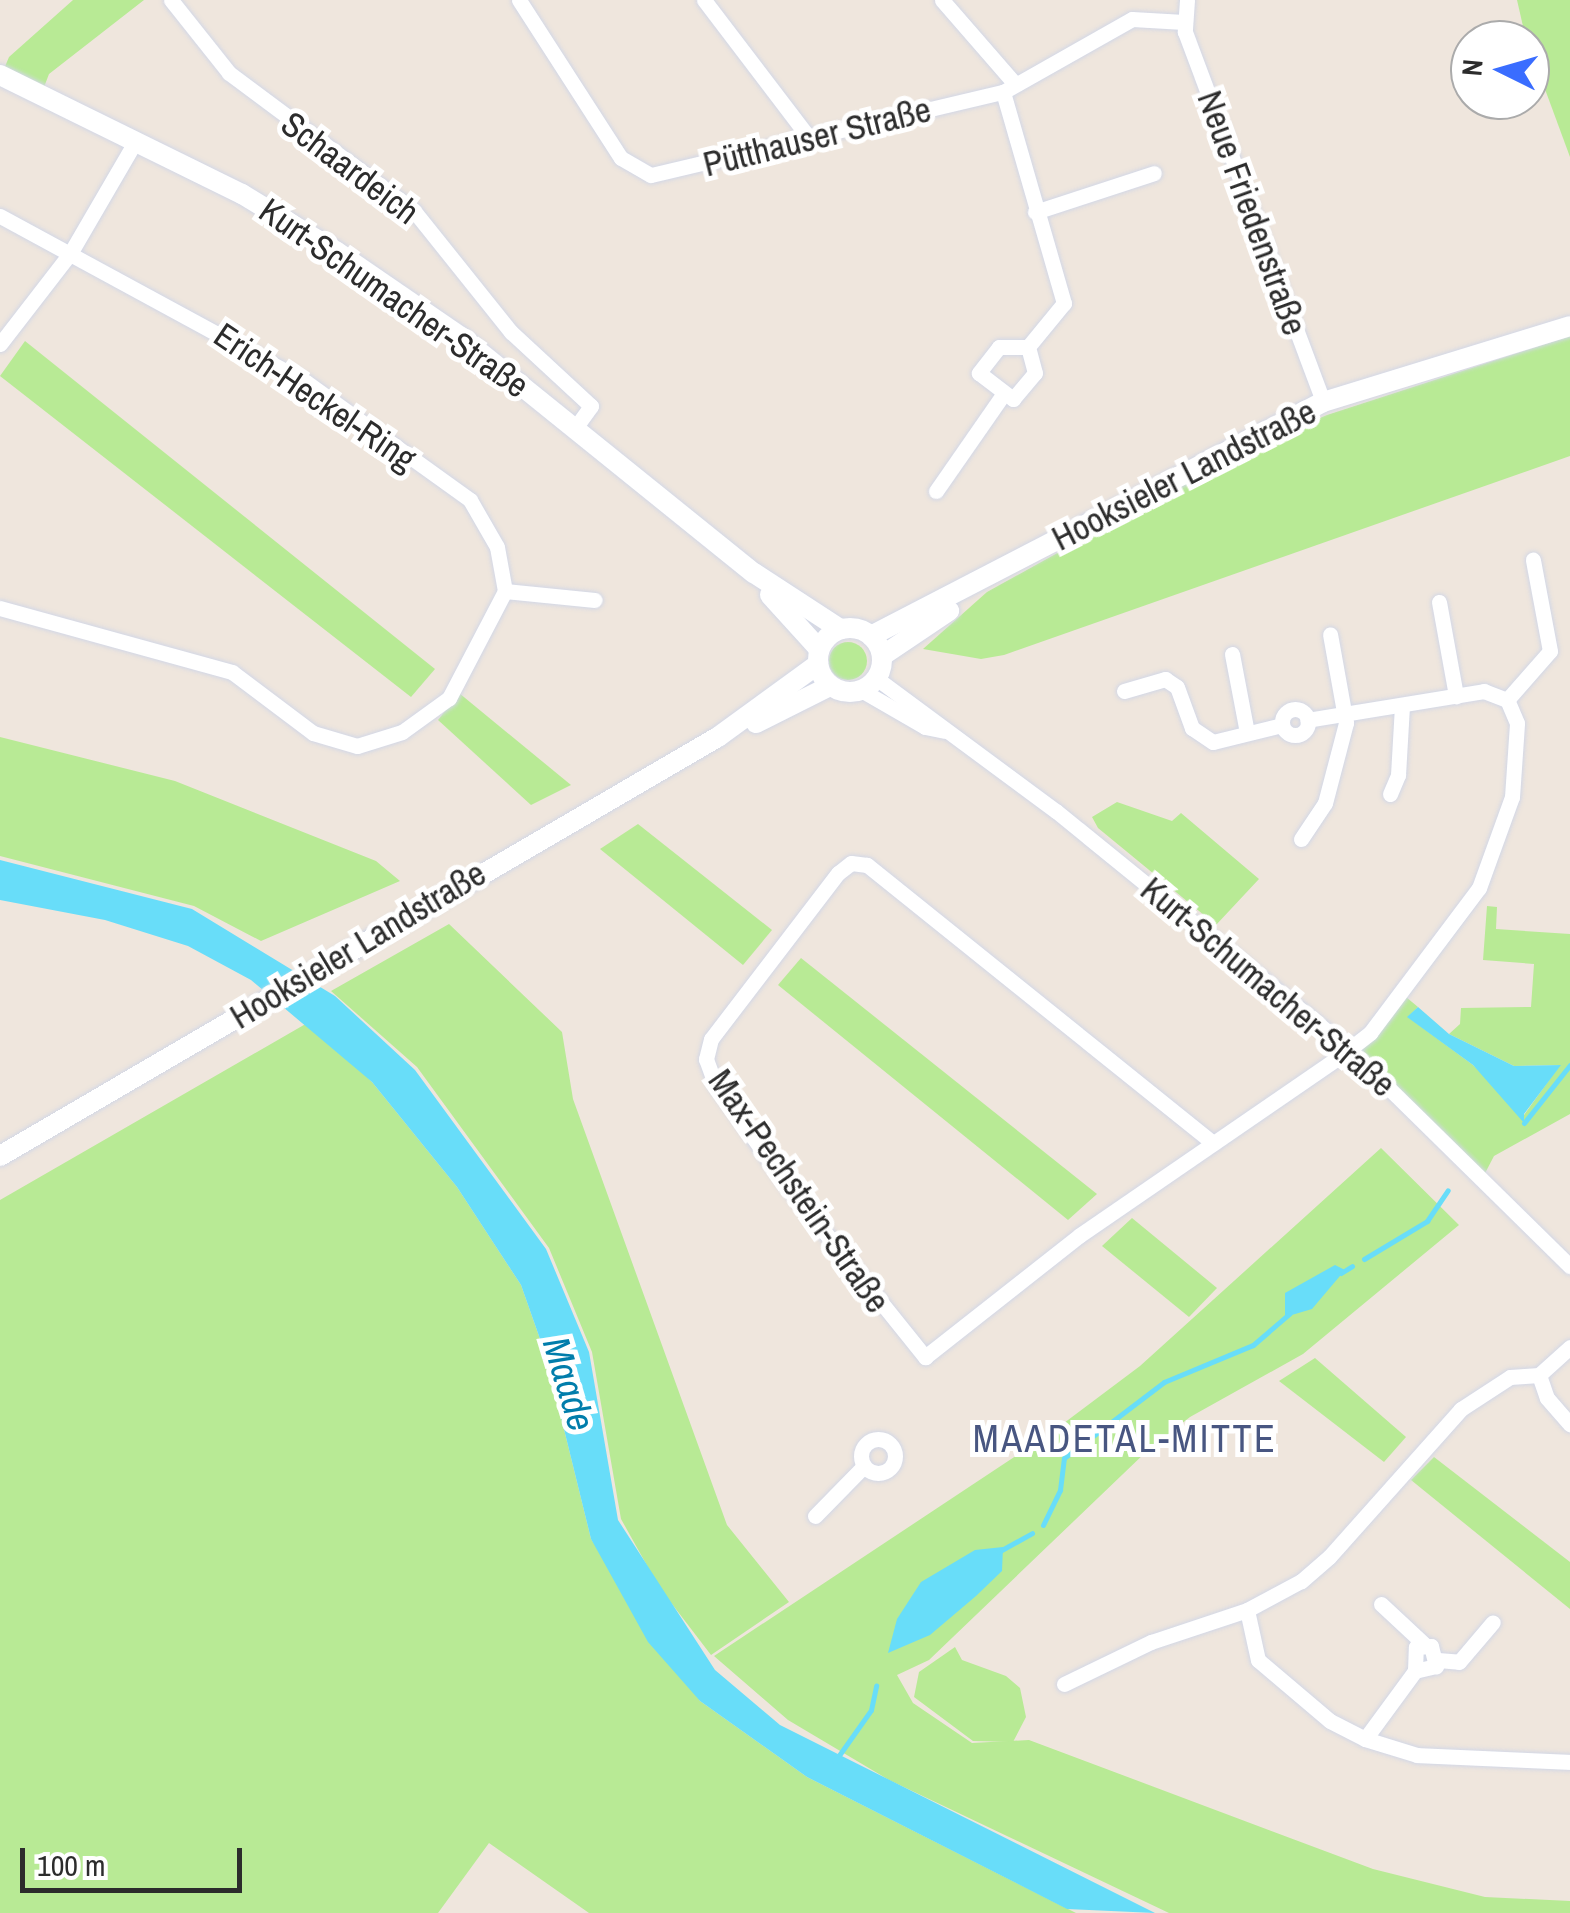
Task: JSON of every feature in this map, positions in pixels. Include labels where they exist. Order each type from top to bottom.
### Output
[{"type":"main road","name":"Kurt-Schumacher-Straße","points":[[0,76],[242,194],[337,252],[461,337],[754,573],[840,629]]},
{"type":"main road","name":"Hooksieler Landstraße","points":[[871,636],[977,586],[1159,482],[1323,402],[1570,326]]},
{"type":"main road","name":"Kurt-Schumacher-Straße","points":[[754,573],[818,656]]},
{"type":"main road","name":"Hooksieler Landstraße","points":[[882,656],[977,586]]},
{"type":"main road","points":[[840,629],[871,636],[882,656],[868,684],[830,686],[818,656],[840,629]]},
{"type":"main road","name":"Hooksieler Landstraße","points":[[718,737],[818,656]]},
{"type":"main road","name":"Hooksieler Landstraße","points":[[0,1156],[718,737],[830,686]]},
{"type":"street","name":"Schaardeich","points":[[172,0],[230,72],[414,211],[512,332],[591,406],[576,427]]},
{"type":"street","name":"Pütthauser Straße","points":[[519,0],[621,158],[651,175],[1009,88],[1132,19],[1184,22]]},
{"type":"street","points":[[704,0],[809,138]]},
{"type":"street","points":[[942,0],[1009,88],[1035,212],[1064,303],[1028,347]]},
{"type":"street","points":[[1184,22],[1187,0]]},
{"type":"street","name":"Neue Friedenstraße","points":[[1184,22],[1323,402]]},
{"type":"street","points":[[0,344],[71,252],[136,142]]},
{"type":"street","points":[[1035,212],[1154,174]]},
{"type":"street","name":"Erich-Heckel-Ring","points":[[0,216],[306,382],[470,500],[496,547],[505,591]]},
{"type":"street","points":[[998,347],[1028,347],[1035,373],[1013,399],[979,373],[998,347]]},
{"type":"street","points":[[936,491],[1004,394]]},
{"type":"street","points":[[1124,691],[1165,679],[1177,687],[1192,728],[1213,742],[1282,725],[1292,710],[1308,720],[1484,691],[1507,700],[1550,652],[1534,560]]},
{"type":"street","points":[[0,608],[232,672],[313,734],[356,746],[402,732],[449,698],[505,591],[595,600]]},
{"type":"street","points":[[1440,602],[1456,696]]},
{"type":"street","points":[[1301,839],[1324,802],[1341,758],[1346,714],[1330,634]]},
{"type":"street","points":[[1232,654],[1247,733]]},
{"type":"street","name":"Kurt-Schumacher-Straße","points":[[868,684],[925,728],[946,730],[1065,818],[1350,1050],[1570,1266]]},
{"type":"street","name":"Max-Pechstein-Straße","points":[[1213,1143],[867,865],[851,863],[838,873],[710,1038],[706,1058],[715,1084],[790,1189],[925,1358],[1040,1265],[1350,1050],[1420,968],[1494,860],[1516,770],[1517,723],[1507,700]]},
{"type":"street","points":[[1390,794],[1398,775],[1402,705]]},
{"type":"street","points":[[1064,1684],[1151,1642],[1247,1610],[1301,1581],[1329,1556],[1462,1409],[1510,1377],[1539,1375],[1570,1347]]},
{"type":"street","points":[[1539,1375],[1547,1398],[1570,1424]]},
{"type":"street","points":[[815,1516],[864,1466]]},
{"type":"street","points":[[1381,1604],[1438,1660],[1459,1662],[1493,1622]]},
{"type":"street","points":[[1247,1610],[1258,1660],[1330,1721],[1366,1739],[1417,1756],[1570,1762]]},
{"type":"street","points":[[1416,1671],[1410,1656],[1424,1644]]},
{"type":"street","points":[[1416,1671],[1433,1671],[1438,1660]]},
{"type":"street","points":[[1366,1739],[1416,1671]]},
{"type":"green space","points":[[73,0],[144,0],[49,74],[41,95],[1,76],[9,57]]},
{"type":"green space","points":[[1517,0],[1570,0],[1570,157],[1550,103],[1550,20],[1522,20]]},
{"type":"green space","points":[[1570,336],[1570,456],[1004,655],[981,659],[923,649],[987,592],[1239,452],[1327,415]]},
{"type":"green space","points":[[25,341],[435,669],[411,697],[0,376]]},
{"type":"green space","points":[[848,642],[862,647],[867,661],[862,675],[848,680],[834,675],[829,661],[834,647]]},
{"type":"green space","points":[[459,693],[571,785],[531,805],[438,720]]},
{"type":"green space","points":[[0,737],[175,781],[376,861],[400,881],[261,941],[194,906],[0,856]]},
{"type":"green space","points":[[1117,802],[1172,821],[1181,813],[1259,879],[1216,925],[1098,828],[1092,817]]},
{"type":"green space","points":[[638,824],[772,930],[743,965],[600,849]]},
{"type":"green space","points":[[1487,906],[1497,907],[1496,929],[1570,934],[1570,1114],[1494,1156],[1482,1179],[1349,1049],[1400,992],[1418,1007],[1408,1017],[1473,1065],[1524,1115],[1560,1065],[1514,1066],[1449,1034],[1460,1024],[1461,1008],[1531,1007],[1534,964],[1483,960]]},
{"type":"green space","points":[[449,924],[562,1032],[573,1099],[727,1525],[789,1602],[711,1655],[659,1587],[621,1519],[592,1352],[549,1248],[417,1067],[331,991]]},
{"type":"green space","points":[[801,958],[1097,1194],[1068,1220],[778,985]]},
{"type":"green space","points":[[309,1022],[372,1082],[457,1187],[521,1285],[546,1356],[591,1539],[700,1701],[807,1777],[1076,1913],[589,1913],[489,1843],[438,1913],[0,1913],[0,1200]]},
{"type":"green space","points":[[1381,1148],[1459,1225],[1303,1354],[1190,1417],[1147,1451],[929,1660],[897,1675],[913,1703],[972,1743],[1029,1740],[1373,1869],[1485,1897],[1570,1901],[1570,1913],[1169,1913],[889,1780],[788,1720],[714,1656],[1052,1432],[1140,1366]]},
{"type":"green space","points":[[1132,1218],[1217,1288],[1189,1317],[1102,1246]]},
{"type":"green space","points":[[1315,1358],[1406,1437],[1384,1462],[1279,1381]]},
{"type":"green space","points":[[1434,1457],[1570,1562],[1570,1609],[1411,1480]]},
{"type":"green space","points":[[955,1647],[962,1660],[1006,1676],[1020,1688],[1026,1717],[1013,1742],[973,1741],[914,1697],[919,1672]]},
{"type":"water","name":"Maade","points":[[0,860],[192,909],[335,996],[415,1070],[546,1249],[589,1352],[618,1520],[715,1670],[780,1725],[1155,1913],[1067,1909],[807,1777],[700,1701],[648,1642],[591,1539],[546,1356],[521,1285],[457,1187],[372,1082],[251,980],[188,946],[105,920],[0,900]]},
{"type":"water","points":[[1418,1007],[1449,1034],[1514,1066],[1561,1065],[1524,1114],[1524,1123],[1473,1065],[1407,1017]]},
{"type":"water","points":[[1335,1265],[1345,1270],[1312,1309],[1285,1317],[1285,1293]]},
{"type":"water","points":[[1003,1547],[1002,1571],[976,1596],[930,1635],[888,1653],[897,1619],[921,1582],[975,1550]]},
{"type":"waterway","points":[[1524,1123],[1570,1065]]},
{"type":"waterway","points":[[1364,1259],[1427,1221],[1448,1190]]},
{"type":"waterway","points":[[1341,1273],[1352,1266]]},
{"type":"waterway","points":[[1043,1525],[1060,1490],[1064,1458],[1164,1382],[1253,1345],[1289,1314]]},
{"type":"waterway","points":[[998,1552],[1032,1533]]},
{"type":"waterway","points":[[835,1761],[871,1710],[876,1686]]},
{"type":"district","name":"MAADETAL-MITTE","points":[[1125,1439]]}]
